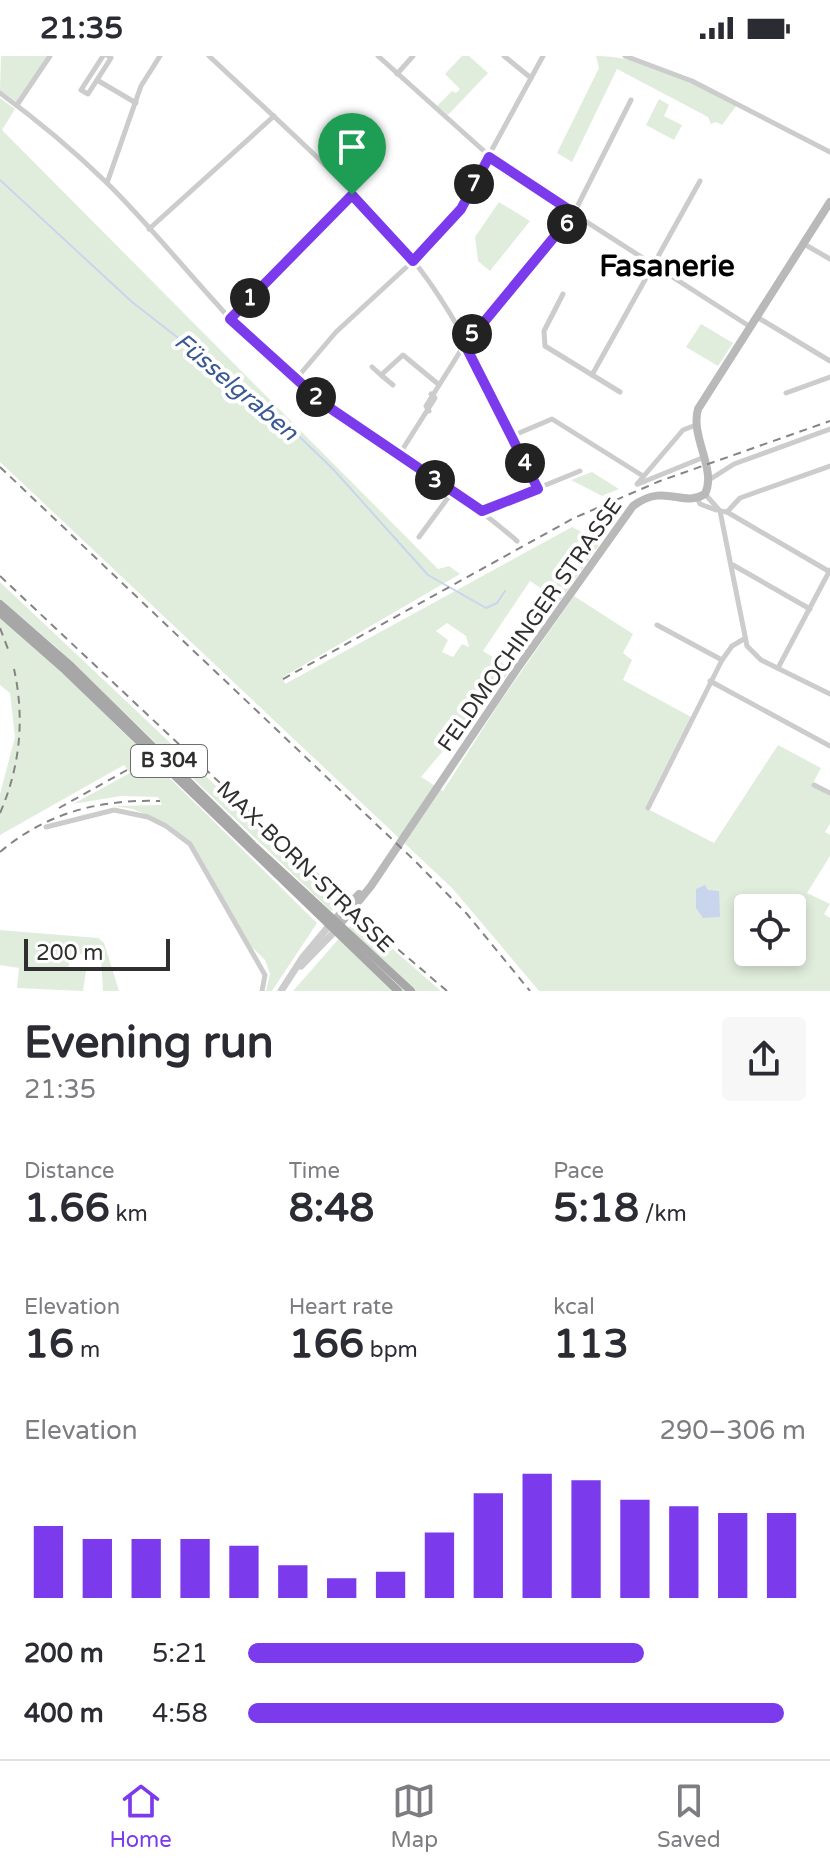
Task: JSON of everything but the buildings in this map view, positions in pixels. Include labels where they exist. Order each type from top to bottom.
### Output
[{"type":"main road","points":[[701,496],[708,480],[696,425],[700,405],[830,202]]},
{"type":"main road","name":"FELDMOCHINGER STRASSE","points":[[334,926],[349,912],[402,842],[633,506],[662,493],[701,496]]},
{"type":"main road","name":"MAX-BORN-STRASSE","points":[[0,604],[53,649],[398,991]]},
{"type":"main road","name":"MAX-BORN-STRASSE","points":[[0,613],[65,670],[334,926],[411,991]]},
{"type":"street","points":[[17,105],[50,56]]},
{"type":"street","points":[[105,56],[111,58],[97,80],[88,94],[81,90],[105,56]]},
{"type":"street","points":[[107,183],[148,71],[160,56]]},
{"type":"street","points":[[209,56],[274,116],[413,261],[465,345],[538,489]]},
{"type":"street","points":[[378,56],[489,157],[749,326]]},
{"type":"street","points":[[397,74],[413,56]]},
{"type":"street","points":[[504,56],[531,78]]},
{"type":"street","points":[[296,379],[360,308],[413,261],[461,209],[543,56]]},
{"type":"street","points":[[625,56],[692,81],[830,152]]},
{"type":"street","points":[[97,80],[136,103]]},
{"type":"street","points":[[0,93],[107,183],[230,319],[296,379],[331,409],[482,511],[517,541]]},
{"type":"street","points":[[399,455],[429,411],[426,406],[431,394],[465,345],[574,213],[631,100]]},
{"type":"street","points":[[149,229],[274,116]]},
{"type":"street","points":[[592,375],[700,181]]},
{"type":"street","points":[[230,319],[352,195]]},
{"type":"street","points":[[803,244],[830,259]]},
{"type":"street","points":[[563,294],[542,338],[545,346],[620,392]]},
{"type":"street","points":[[756,316],[830,361]]},
{"type":"street","points":[[381,375],[403,355],[438,384]]},
{"type":"street","points":[[372,367],[393,385]]},
{"type":"street","points":[[786,393],[830,377]]},
{"type":"street","points":[[512,436],[552,419],[643,476]]},
{"type":"street","points":[[696,425],[683,430],[637,484],[702,458]]},
{"type":"street","points":[[708,480],[734,464],[830,429]]},
{"type":"street","points":[[721,511],[740,498],[830,466]]},
{"type":"street","points":[[482,511],[580,471]]},
{"type":"street","points":[[419,537],[453,491]]},
{"type":"street","points":[[701,496],[700,504],[721,511],[830,571],[778,668]]},
{"type":"street","points":[[721,511],[744,639],[752,653],[830,694]]},
{"type":"street","points":[[732,564],[810,609]]},
{"type":"street","points":[[657,625],[722,660]]},
{"type":"street","points":[[648,808],[705,698],[710,681],[732,646],[744,639]]},
{"type":"street","points":[[710,681],[830,746]]},
{"type":"street","points":[[814,785],[830,793]]},
{"type":"street","points":[[46,827],[114,810],[148,817],[182,837],[196,853],[214,891],[265,975],[262,991]]},
{"type":"street","name":"FELDMOCHINGER STRASSE","points":[[281,991],[334,926]]},
{"type":"green space","points":[[1,56],[48,56],[17,102],[0,90]]},
{"type":"green space","points":[[462,56],[469,56],[488,73],[448,115],[437,106],[452,91],[456,93],[460,89],[445,74]]},
{"type":"green space","points":[[596,56],[615,57],[651,66],[737,105],[722,125],[716,122],[711,124],[708,117],[617,69],[572,162],[557,153],[599,68]]},
{"type":"green space","points":[[0,98],[15,109],[2,130],[438,569],[449,566],[460,574],[283,677],[285,684],[572,527],[601,542],[560,601],[530,581],[483,651],[512,669],[421,777],[443,791],[574,596],[633,634],[623,653],[632,660],[623,680],[693,718],[646,808],[714,843],[778,745],[821,768],[812,785],[830,795],[830,824],[825,832],[830,835],[830,856],[807,893],[830,904],[824,914],[830,918],[830,991],[539,991],[453,889],[0,462]],"holes":[[[447,623],[466,636],[469,647],[462,644],[453,657],[442,652],[448,640],[436,631]]]},
{"type":"green space","points":[[659,99],[669,105],[664,116],[682,125],[674,140],[646,125]]},
{"type":"green space","points":[[499,202],[530,221],[490,271],[478,261],[475,237]]},
{"type":"green space","points":[[701,324],[733,343],[718,366],[686,347]]},
{"type":"green space","points":[[592,472],[619,489],[602,496],[571,480]]},
{"type":"green space","points":[[0,582],[341,904],[331,911],[56,647],[0,599]]},
{"type":"green space","points":[[0,617],[63,673],[317,923],[272,991],[266,991],[270,974],[265,960],[243,938],[189,843],[169,825],[133,809],[113,806],[162,805],[158,797],[121,796],[73,804],[130,773],[124,765],[0,835],[0,794],[15,737],[10,693],[0,685]]},
{"type":"green space","points":[[357,918],[441,991],[293,991]]},
{"type":"green space","points":[[0,930],[98,938],[104,943],[119,991],[103,991],[101,959],[73,952],[68,968],[86,971],[83,991],[17,988],[19,968],[0,965]]},
{"type":"water","points":[[705,885],[708,890],[719,891],[720,917],[703,918],[696,908],[696,889]]},
{"type":"waterway","name":"Füsselgraben","points":[[0,180],[132,302],[276,414],[333,469],[428,575],[486,608],[497,603],[505,591]]},
{"type":"railway","points":[[283,679],[574,518],[660,481],[830,421]]},
{"type":"railway","points":[[0,467],[416,862],[467,914],[530,991]]},
{"type":"railway","points":[[0,576],[386,939],[447,991]]},
{"type":"railway","points":[[0,628],[8,649]]},
{"type":"railway","points":[[0,813],[12,778],[19,742],[19,706],[14,669]]},
{"type":"railway","points":[[59,808],[127,770]]},
{"type":"railway","points":[[0,852],[36,827],[75,811],[116,803],[160,801]]},
{"type":"district","name":"Fasanerie","points":[[667,266]]},
{"type":"route","points":[[489,157],[574,213],[556,239],[543,247],[465,345],[538,489],[482,511],[324,404],[230,319],[352,195],[413,261],[461,209],[489,157]]}]
